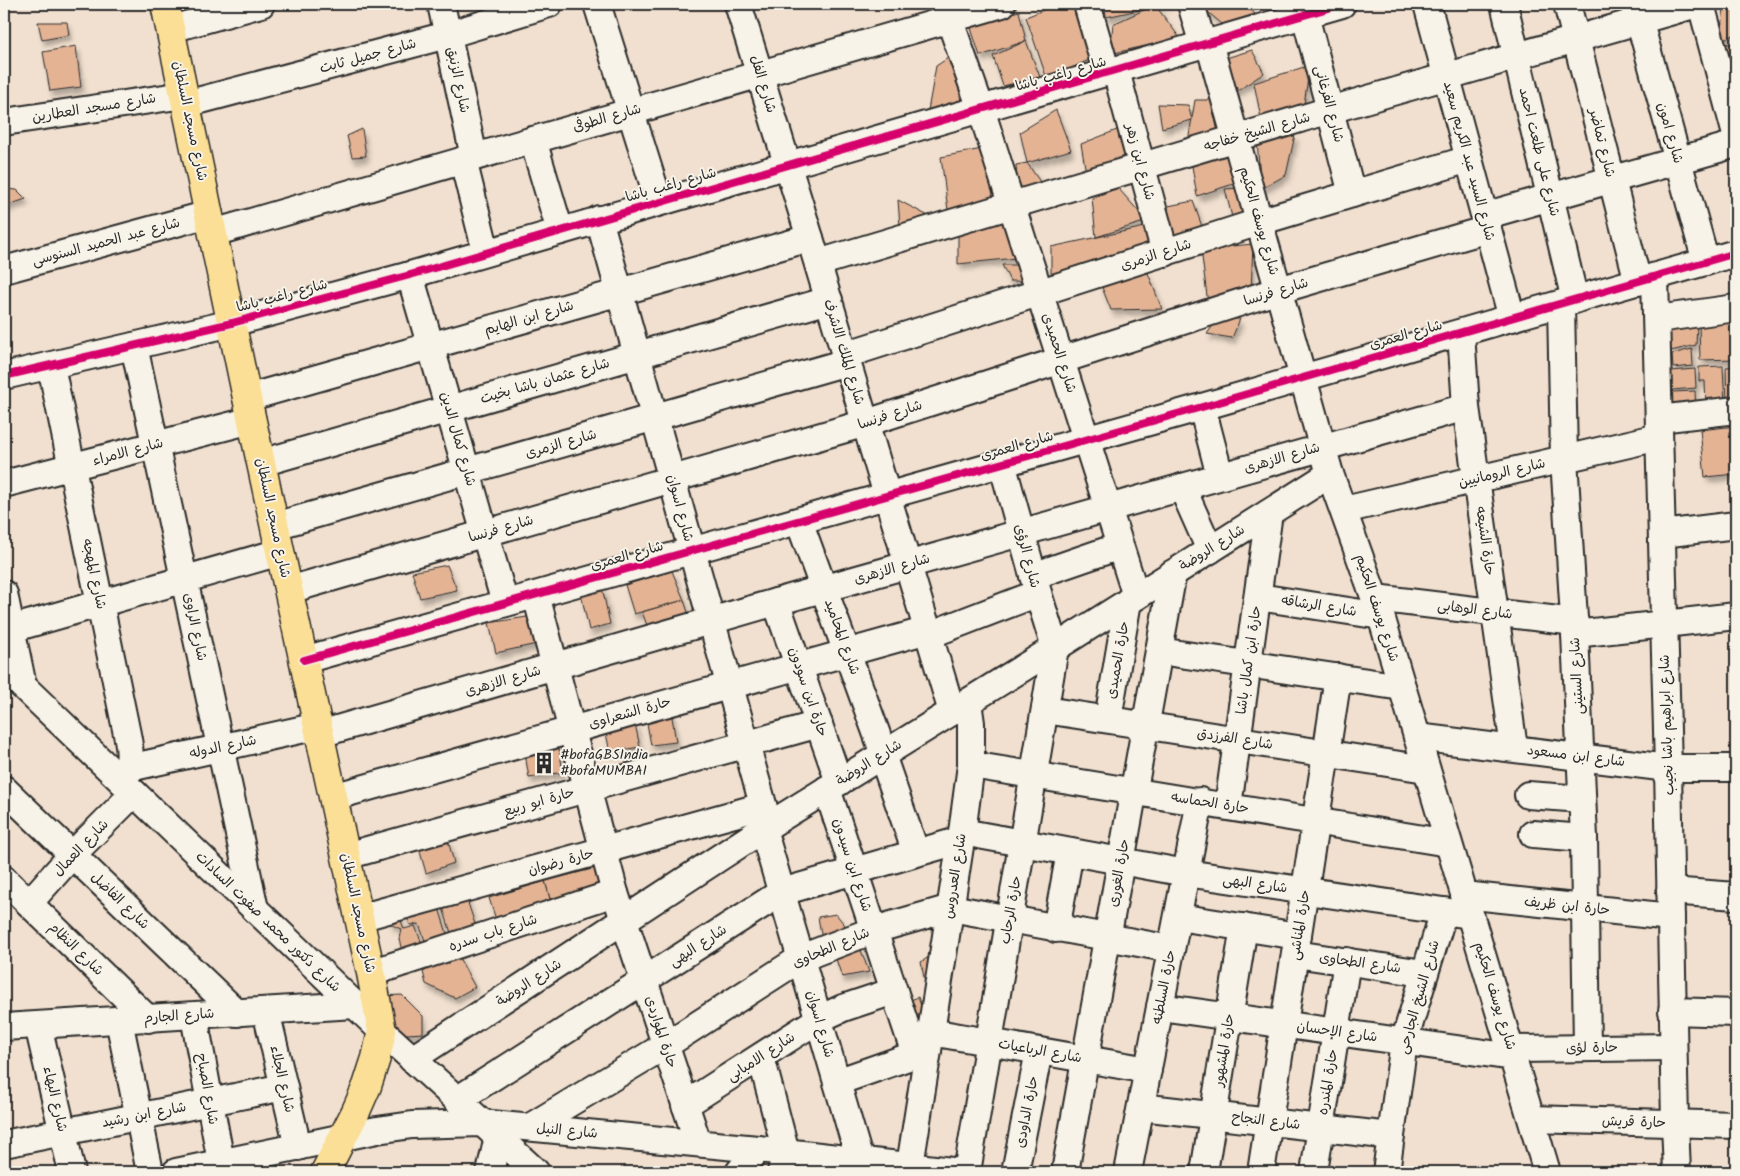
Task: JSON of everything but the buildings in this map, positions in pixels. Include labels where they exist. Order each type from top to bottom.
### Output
[{"type":"main road","name":"شارع مسجد السلطان","points":[[168,16],[249,409],[360,918],[382,1031]]},
{"type":"main road","points":[[325,1172],[367,1086],[382,1031]]},
{"type":"street","points":[[168,16],[261,4]]},
{"type":"street","name":"شارع الزنبق","points":[[441,4],[486,252]]},
{"type":"street","name":"شارع جميل ثابت","points":[[185,100],[448,35],[548,4]]},
{"type":"street","points":[[597,4],[659,202]]},
{"type":"street","name":"شارع الفل","points":[[738,4],[788,164]]},
{"type":"street","name":"شارع الطوفى","points":[[211,224],[469,159],[760,74],[947,11],[1002,4]]},
{"type":"street","name":"شارع ابن زهر","points":[[1087,4],[1141,166],[1165,253]]},
{"type":"street","name":"شارع يوسف الحكيم","points":[[1191,4],[1236,138],[1330,474],[1378,607],[1548,1172]]},
{"type":"street","points":[[1273,4],[1301,11]]},
{"type":"street","name":"شارع راغب باشا","points":[[4,376],[232,323],[410,274],[1206,44],[1301,11],[1342,4]]},
{"type":"street","name":"شارع السيد عبد الكريم سعيد","points":[[1427,4],[1512,318]]},
{"type":"street","name":"شارع على طلعت احمد","points":[[1504,4],[1550,197],[1568,302]]},
{"type":"street","name":"شارع تماضر","points":[[1567,4],[1612,180],[1647,279]]},
{"type":"street","name":"شارع الشيخ خفاجه","points":[[814,250],[1012,205],[1576,39],[1637,12],[1697,4]]},
{"type":"street","points":[[1701,4],[1736,135]]},
{"type":"street","name":"شارع الحميدى","points":[[947,11],[981,109],[1120,546],[1132,599]]},
{"type":"street","name":"شارع الفرغانى","points":[[1301,11],[1352,194]]},
{"type":"street","name":"شارع امون","points":[[1637,12],[1706,262]]},
{"type":"street","name":"شارع مسجد العطارين","points":[[4,122],[185,100]]},
{"type":"street","points":[[533,140],[560,231]]},
{"type":"street","name":"شارع فرنسا","points":[[288,590],[866,423],[1486,222],[1550,197],[1736,144]]},
{"type":"street","name":"شارع الزمرى","points":[[274,526],[654,417],[846,358],[1039,293],[1260,222],[1469,159]]},
{"type":"street","name":"شارع الملك الاشرف","points":[[788,164],[928,633],[960,707]]},
{"type":"street","name":"شارع اسوان","points":[[599,219],[746,744],[782,892],[837,1082],[849,1164]]},
{"type":"street","name":"شارع عبد الحميد السنوسى","points":[[4,270],[211,224]]},
{"type":"street","name":"شارع ابن الهايم","points":[[249,409],[431,346],[620,293],[814,250]]},
{"type":"street","name":"شارع العمرى","points":[[304,660],[1736,254]]},
{"type":"street","name":"شارع كمال الدين","points":[[410,274],[505,603]]},
{"type":"street","name":"شارع ابراهيم باشا نجيب","points":[[1647,279],[1657,318],[1672,1011],[1678,1172]]},
{"type":"street","name":"شارع عثمان باشا بخيت","points":[[261,463],[829,300]]},
{"type":"street","name":"شارع الستينى","points":[[1568,302],[1564,459],[1581,757],[1587,1048]]},
{"type":"street","points":[[1657,318],[1736,308]]},
{"type":"street","name":"حارة الشيعه","points":[[1460,333],[1466,407],[1514,748]]},
{"type":"street","name":"شارع الراوى","points":[[134,346],[255,909]]},
{"type":"street","name":"شارع المهجه","points":[[51,366],[131,753],[128,781]]},
{"type":"street","points":[[1202,406],[1220,476]]},
{"type":"street","name":"شارع الازهرى","points":[[319,730],[555,666],[711,620],[1466,407]]},
{"type":"street","name":"شارع الامراء","points":[[4,484],[156,445],[249,409]]},
{"type":"street","name":"شارع الرومانيين","points":[[1344,510],[1564,459],[1659,428],[1736,410]]},
{"type":"street","name":"شارع الرؤى","points":[[1002,463],[1035,584],[1055,648]]},
{"type":"street","name":"شارع الروضة","points":[[412,1059],[625,920],[765,820],[833,786],[1330,474]]},
{"type":"street","points":[[1182,487],[1210,550]]},
{"type":"street","name":"حارة ابن كمال باشا","points":[[1228,806],[1269,513]]},
{"type":"street","name":"شارع المحاميد","points":[[798,521],[847,652],[916,853]]},
{"type":"street","points":[[1662,534],[1736,525]]},
{"type":"street","name":"حارة الشعراوى","points":[[333,796],[847,652],[928,633],[1120,546]]},
{"type":"street","points":[[11,629],[280,552]]},
{"type":"street","name":"حارة الغورى","points":[[1065,1172],[1173,573]]},
{"type":"street","points":[[4,594],[11,629],[11,682]]},
{"type":"street","name":"حارة المواردى","points":[[536,595],[615,893],[698,1143]]},
{"type":"street","name":"شارع الرشاقه","points":[[1258,597],[1378,607]]},
{"type":"street","name":"حارة الحميدى","points":[[1108,719],[1132,599]]},
{"type":"street","name":"حارة ابن سودون","points":[[776,602],[819,724],[833,786]]},
{"type":"street","name":"شارع الوهابى","points":[[1378,607],[1495,612],[1575,628],[1664,624],[1736,616]]},
{"type":"street","name":"حارة الرحاب","points":[[967,1172],[1055,648]]},
{"type":"street","points":[[1159,651],[1402,687]]},
{"type":"street","name":"حارة المناشى","points":[[1261,1172],[1338,677]]},
{"type":"street","name":"شارع دكتور محمد صفوت السادات","points":[[11,682],[128,781],[255,909],[355,1006],[536,1172]]},
{"type":"street","name":"شارع العدروس","points":[[909,1169],[925,1045],[962,836],[971,765],[971,723],[960,707]]},
{"type":"street","name":"شارع الفرزدق","points":[[1045,710],[1426,768]]},
{"type":"street","name":"حارة ابو ربيع","points":[[346,856],[819,724]]},
{"type":"street","name":"شارع الدوله","points":[[128,781],[220,748],[319,730]]},
{"type":"street","name":"شارع ابن مسعود","points":[[1417,737],[1668,768],[1736,768]]},
{"type":"street","name":"حارة الحماسه","points":[[971,765],[1134,790],[1448,843]]},
{"type":"street","name":"شارع العمال","points":[[29,903],[72,855],[128,781]]},
{"type":"street","name":"شارع ابن سيدون","points":[[833,786],[854,870],[894,991],[925,1045]]},
{"type":"street","name":"شارع الفاضل","points":[[4,789],[237,1013]]},
{"type":"street","points":[[1528,794],[1582,799]]},
{"type":"street","name":"حارة السلطنه","points":[[1128,1172],[1200,801]]},
{"type":"street","name":"حارة رضوان","points":[[360,918],[604,850],[765,820]]},
{"type":"street","points":[[1533,834],[1584,838]]},
{"type":"street","name":"شارع البهى","points":[[457,1100],[782,892],[916,853],[962,836],[1022,843],[1186,874],[1444,911],[1467,905]]},
{"type":"street","points":[[1056,929],[1070,852]]},
{"type":"street","name":"شارع النظام","points":[[4,880],[148,1018]]},
{"type":"street","name":"شارع باب سدره","points":[[371,973],[615,893]]},
{"type":"street","name":"حارة ابن ظريف","points":[[1467,905],[1585,908],[1670,904],[1736,896]]},
{"type":"street","name":"شارع الطحاوى","points":[[530,1127],[666,1045],[801,958],[874,930],[950,908],[1172,950]]},
{"type":"street","name":"شارع الشيخ الجارحى","points":[[1386,1172],[1404,1042],[1444,911]]},
{"type":"street","name":"شارع الطحاوى","points":[[1178,917],[1244,927],[1347,961],[1424,973]]},
{"type":"street","name":"حارة المشهور","points":[[1204,1172],[1244,927]]},
{"type":"street","name":"حارة المندره","points":[[1314,1172],[1347,961]]},
{"type":"street","name":"شارع الامبابى","points":[[685,1105],[819,1019],[843,1008],[894,991]]},
{"type":"street","name":"شارع الجارم","points":[[4,1027],[355,1006]]},
{"type":"street","name":"شارع الإحسان","points":[[1160,1007],[1404,1042],[1512,1053]]},
{"type":"street","name":"شارع الجلاء","points":[[266,1011],[298,1147]]},
{"type":"street","points":[[1672,1011],[1736,1013]]},
{"type":"street","name":"شارع الصباح","points":[[194,1016],[221,1162]]},
{"type":"street","points":[[119,1020],[150,1172]]},
{"type":"street","name":"شارع البهاء","points":[[38,1026],[72,1172]]},
{"type":"street","name":"شارع الرباعيات","points":[[925,1045],[989,1042],[1148,1070]]},
{"type":"street","points":[[837,1082],[925,1045]]},
{"type":"street","name":"حارة لؤى","points":[[1512,1053],[1587,1048],[1673,1046]]},
{"type":"street","name":"حارة الداودى","points":[[1015,1172],[1039,1051]]},
{"type":"street","points":[[760,1057],[784,1162]]},
{"type":"street","name":"شارع ابن رشيد","points":[[4,1144],[284,1087]]},
{"type":"street","name":"شارع النجاح","points":[[1141,1107],[1391,1136]]},
{"type":"street","name":"حارة قريش","points":[[1532,1119],[1736,1125]]},
{"type":"street","name":"شارع النيل","points":[[176,1172],[377,1130],[412,1125],[489,1130],[530,1127],[758,1149],[784,1162],[849,1164],[961,1172]]},
{"type":"street","points":[[489,1130],[490,1172]]},
{"type":"street","points":[[739,1172],[758,1149]]},
{"type":"cycle path","points":[[4,376],[232,323],[410,275],[1342,4]]},
{"type":"cycle path","points":[[304,660],[1202,407],[1736,253]]},
{"type":"place","name":"#bofaGBSIndia #bofaMUMBAI","points":[[544,763]]}]
